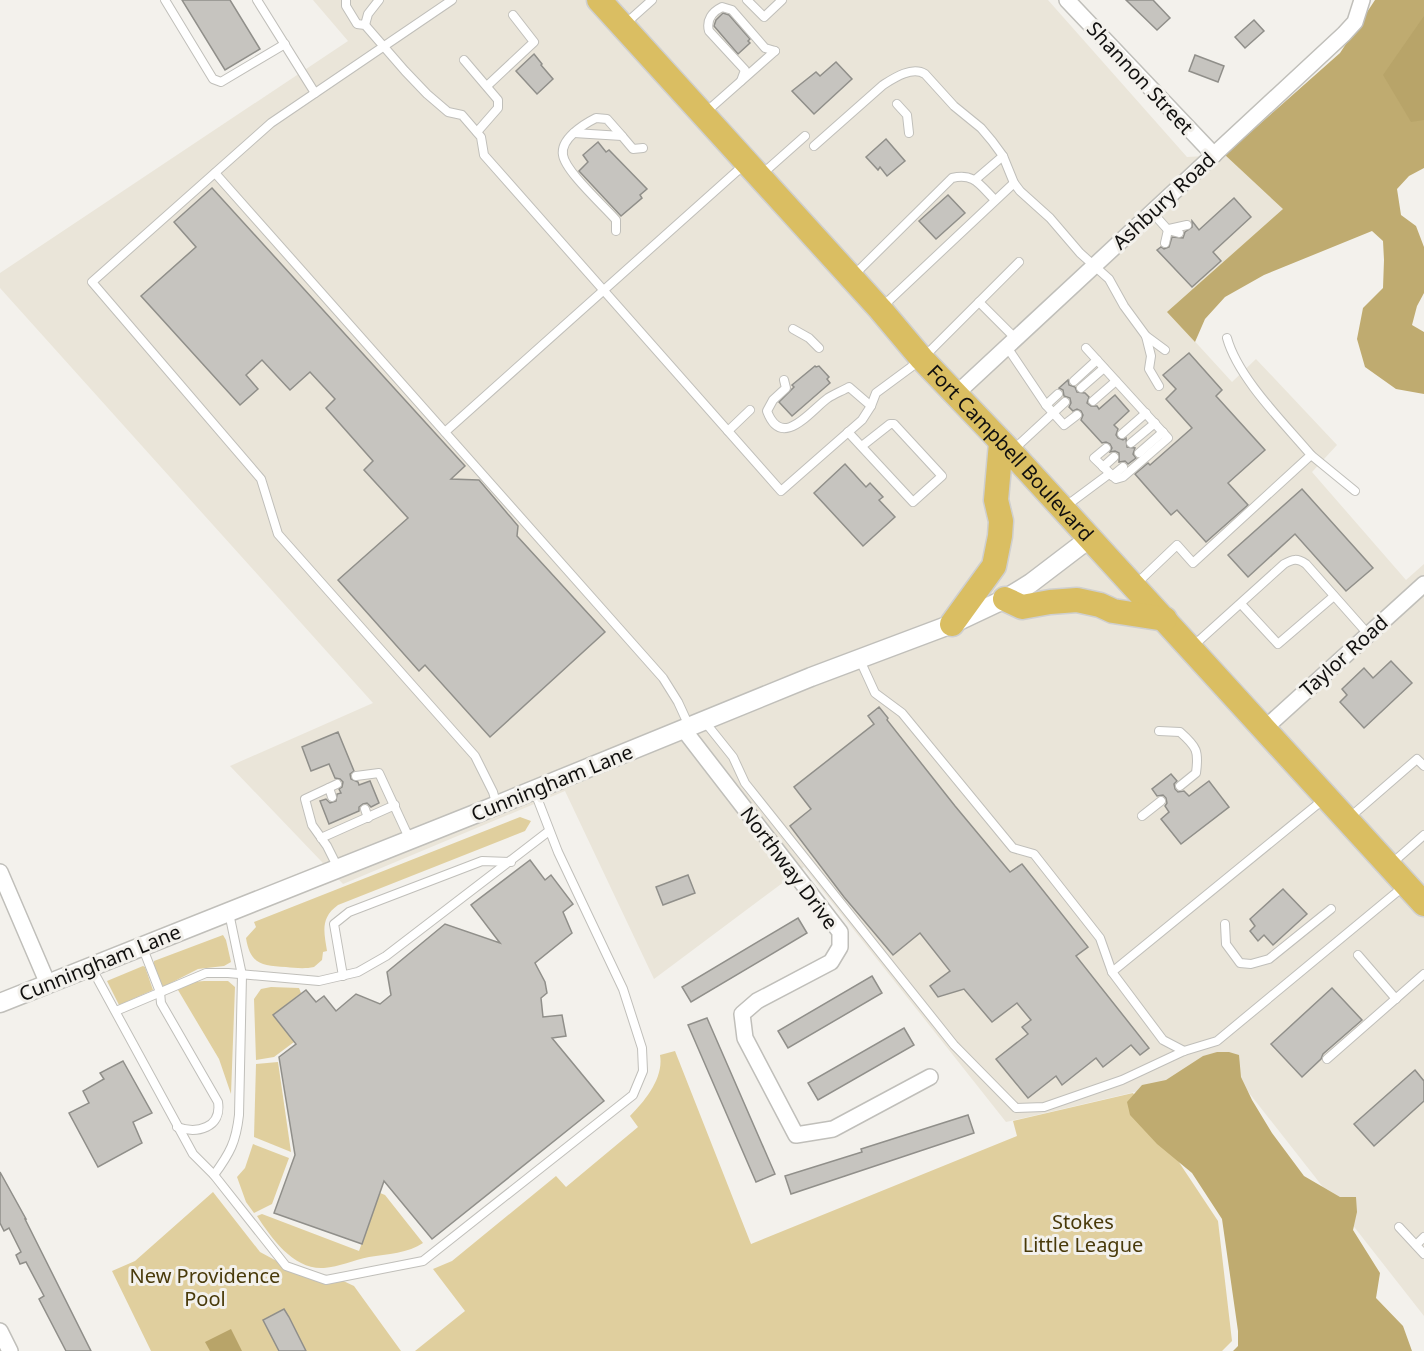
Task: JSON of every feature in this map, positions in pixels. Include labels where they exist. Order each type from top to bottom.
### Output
[{"type":"highway","name":"Fort Campbell Boulevard","points":[[599,0],[851,277],[922,359],[1165,619],[1418,896]]},
{"type":"highway","points":[[952,624],[994,566],[1001,521],[996,500],[1006,447]]},
{"type":"highway","points":[[1005,599],[1022,607],[1077,600],[1100,605],[1113,611],[1165,619]]},
{"type":"street","name":"Shannon Street","points":[[1067,0],[1214,156]]},
{"type":"street","name":"Ashbury Road","points":[[955,395],[1344,34],[1355,22],[1362,0]]},
{"type":"street","name":"Cunningham Lane","points":[[0,1003],[497,806],[860,658],[952,624],[1005,599],[1051,569],[1090,538]]},
{"type":"street","name":"Taylor Road","points":[[1264,729],[1424,584]]},
{"type":"street","name":"Northway Drive","points":[[693,726],[840,932],[840,946],[831,962],[757,1001],[742,1014],[744,1038],[796,1135],[833,1129],[930,1077]]},
{"type":"street","points":[[0,872],[48,984]]},
{"type":"street","points":[[0,1331],[10,1351]]},
{"type":"lane","points":[[165,0],[213,79],[221,82],[285,44]]},
{"type":"lane","points":[[257,0],[315,93]]},
{"type":"lane","points":[[346,0],[346,6],[357,24],[365,25],[427,94],[448,112],[462,115],[481,137],[484,155],[781,491],[862,420],[876,393],[922,359],[1019,262]]},
{"type":"lane","points":[[365,25],[368,14],[379,0]]},
{"type":"lane","points":[[452,0],[271,123],[92,282],[261,478],[278,534],[475,756],[493,792],[497,806]]},
{"type":"lane","points":[[623,26],[652,0]]},
{"type":"lane","points":[[747,0],[764,17],[782,0]]},
{"type":"lane","points":[[703,115],[775,51],[765,48],[732,10],[722,8],[711,15],[709,31],[745,70],[741,81]]},
{"type":"lane","points":[[487,86],[534,42],[513,15]]},
{"type":"lane","points":[[464,60],[498,100],[498,108],[477,132]]},
{"type":"lane","points":[[814,146],[883,85],[903,74],[920,71],[954,106],[981,128],[1002,156],[1020,191],[1050,218],[1080,253],[1109,279],[1124,306],[1146,336],[1165,350]]},
{"type":"lane","points":[[897,104],[907,115],[909,133]]},
{"type":"lane","points":[[616,231],[616,220],[575,176],[565,161],[563,147],[574,133],[593,119],[599,118],[607,120],[633,149],[643,148]]},
{"type":"lane","points":[[574,133],[622,136]]},
{"type":"lane","points":[[445,432],[604,290],[753,170],[805,136]]},
{"type":"lane","points":[[975,180],[1002,156]]},
{"type":"lane","points":[[214,173],[663,678],[693,726],[733,757],[745,783],[947,1036],[1016,1108],[1044,1107],[1122,1080],[1184,1051],[1217,1041],[1418,896]]},
{"type":"lane","points":[[851,277],[952,178],[965,175],[975,180],[994,199]]},
{"type":"lane","points":[[879,309],[994,199],[1014,183]]},
{"type":"lane","points":[[1152,212],[1168,230],[1179,233]]},
{"type":"lane","points":[[1168,230],[1187,225]]},
{"type":"lane","points":[[1165,243],[1168,230]]},
{"type":"lane","points":[[979,302],[1011,343],[1052,413],[1064,425],[1077,415]]},
{"type":"lane","points":[[793,329],[809,338],[819,348]]},
{"type":"lane","points":[[1146,336],[1151,356],[1149,369],[1159,386]]},
{"type":"lane","points":[[1227,338],[1236,363],[1246,378],[1311,455],[1354,491]]},
{"type":"lane","points":[[1086,348],[1168,438],[1123,477],[1116,479],[1094,458],[1106,448]]},
{"type":"lane","points":[[1074,381],[1097,360]]},
{"type":"lane","points":[[1081,388],[1104,368]]},
{"type":"lane","points":[[784,380],[786,388],[772,400],[767,411],[773,421],[788,428],[800,423],[828,398],[849,387],[871,406]]},
{"type":"lane","points":[[1092,401],[1116,381]]},
{"type":"lane","points":[[1046,405],[1058,394]]},
{"type":"lane","points":[[1006,447],[1065,402]]},
{"type":"lane","points":[[728,431],[750,410]]},
{"type":"lane","points":[[1122,434],[1146,413]]},
{"type":"lane","points":[[1131,443],[1155,423]]},
{"type":"lane","points":[[848,432],[913,502],[942,476],[894,424],[890,424],[862,446]]},
{"type":"lane","points":[[1139,453],[1163,432]]},
{"type":"lane","points":[[1133,586],[1177,544],[1192,563],[1311,455]]},
{"type":"lane","points":[[1108,472],[1114,457]]},
{"type":"lane","points":[[1063,509],[1108,472],[1123,466]]},
{"type":"lane","points":[[1191,648],[1284,564],[1292,560],[1306,564],[1368,634]]},
{"type":"lane","points":[[1240,604],[1278,644],[1334,596]]},
{"type":"lane","points":[[860,658],[875,693],[902,713],[1013,848],[1034,854],[1100,938],[1112,972],[1163,1040],[1184,1051]]},
{"type":"lane","points":[[1159,731],[1180,732],[1191,741],[1199,756],[1196,773],[1180,786]]},
{"type":"lane","points":[[1347,819],[1417,759],[1424,766]]},
{"type":"lane","points":[[356,776],[378,772],[410,840]]},
{"type":"lane","points":[[337,783],[305,799],[312,825],[338,868]]},
{"type":"lane","points":[[328,788],[332,796]]},
{"type":"lane","points":[[91,967],[193,1154],[214,1174],[286,1266],[326,1280],[423,1261],[633,1095],[643,1071],[642,1048],[623,989],[549,831],[534,790]]},
{"type":"lane","points":[[1112,972],[1327,796]]},
{"type":"lane","points":[[1142,816],[1161,801]]},
{"type":"lane","points":[[321,838],[395,805]]},
{"type":"lane","points":[[365,809],[368,818]]},
{"type":"lane","points":[[341,819],[345,828]]},
{"type":"lane","points":[[116,1011],[206,973],[319,981],[358,972],[386,956],[549,831]]},
{"type":"lane","points":[[1389,866],[1424,835]]},
{"type":"lane","points":[[343,976],[334,924],[349,912],[482,861],[511,862]]},
{"type":"lane","points":[[1225,924],[1226,944],[1240,963],[1251,964],[1269,958],[1331,909]]},
{"type":"lane","points":[[214,1174],[229,1154],[236,1137],[241,1060],[242,975],[228,912]]},
{"type":"lane","points":[[142,946],[160,992],[161,1003],[209,1085],[219,1107],[214,1120],[199,1131],[177,1127]]},
{"type":"lane","points":[[1358,955],[1396,999]]},
{"type":"lane","points":[[1328,1059],[1424,974]]},
{"type":"lane","points":[[1399,1227],[1424,1254]]},
{"type":"lane","points":[[1416,1245],[1424,1237]]},
{"type":"shaded area","points":[[313,0],[1048,0],[1187,157],[1225,155],[1284,209],[1168,312],[1232,382],[1256,359],[1337,445],[1312,472],[1406,580],[1424,564],[1424,1316],[1217,1052],[1178,1082],[1006,1122],[804,867],[654,979],[565,791],[343,884],[230,766],[373,703],[0,288],[0,273],[348,41]]},
{"type":"shaded area","points":[[1375,0],[1424,0],[1424,168],[1409,176],[1397,189],[1401,215],[1416,226],[1424,247],[1424,293],[1417,306],[1412,325],[1424,332],[1424,394],[1396,389],[1365,367],[1357,339],[1363,308],[1383,288],[1383,241],[1372,231],[1264,275],[1225,297],[1205,319],[1195,342],[1167,312],[1283,209],[1225,155],[1340,53]]},
{"type":"shaded area","points":[[1424,16],[1424,120],[1411,122],[1383,75]]},
{"type":"shaded area","points":[[1217,1052],[1239,1055],[1241,1077],[1252,1100],[1272,1133],[1304,1176],[1340,1197],[1356,1197],[1357,1212],[1353,1230],[1380,1273],[1376,1298],[1403,1326],[1412,1351],[1233,1351],[1238,1346],[1238,1331],[1222,1219],[1192,1173],[1157,1144],[1130,1115],[1127,1102],[1142,1085],[1166,1080],[1203,1056]]},
{"type":"shaded area","points":[[231,1329],[242,1351],[210,1351],[205,1342]]},
{"type":"green space","points":[[520,817],[531,821],[525,831],[338,905],[326,920],[324,932],[327,951],[323,952],[322,960],[314,967],[270,966],[258,962],[248,947],[246,938],[256,927],[254,922]]},
{"type":"green space","points":[[223,935],[231,962],[224,966],[198,969],[163,987],[154,967],[154,961]]},
{"type":"green space","points":[[143,966],[153,990],[119,1005],[107,981]]},
{"type":"green space","points":[[228,981],[235,987],[231,1094],[219,1059],[178,990],[193,982]]},
{"type":"green space","points":[[299,988],[301,993],[273,1015],[294,1042],[274,1057],[256,1060],[254,999],[261,989]]},
{"type":"green space","name":"Stokes Little League","points":[[675,1051],[751,1244],[1017,1136],[1013,1121],[1133,1093],[1218,1221],[1232,1341],[1222,1351],[415,1351],[465,1311],[433,1269],[452,1261],[556,1176],[566,1187],[638,1127],[630,1116],[642,1103],[656,1080],[660,1055]]},
{"type":"green space","points":[[278,1062],[291,1152],[254,1137],[256,1064]]},
{"type":"green space","points":[[253,1144],[289,1158],[272,1204],[254,1213],[246,1202],[237,1177],[245,1168]]},
{"type":"green space","name":"New Providence Pool","points":[[213,1192],[260,1252],[286,1266],[326,1280],[337,1278],[354,1286],[401,1351],[151,1351],[112,1271],[135,1261]]},
{"type":"green space","points":[[380,1193],[385,1195],[423,1243],[398,1253],[369,1257],[324,1268],[313,1267],[303,1264],[285,1251],[257,1216],[262,1214],[359,1251]]},
{"type":"building","points":[[182,0],[230,0],[260,49],[225,70]]},
{"type":"building","points":[[1126,0],[1153,0],[1170,18],[1157,30]]},
{"type":"building","points":[[723,13],[729,15],[750,39],[748,41],[750,43],[738,54],[714,26]]},
{"type":"building","points":[[1254,20],[1264,31],[1245,48],[1235,37]]},
{"type":"building","points":[[534,54],[553,79],[537,94],[516,71]]},
{"type":"building","points":[[1195,55],[1224,66],[1218,82],[1189,71]]},
{"type":"building","points":[[836,62],[852,79],[814,114],[792,91],[816,72],[820,76]]},
{"type":"building","points":[[886,139],[905,161],[887,176],[880,167],[878,170],[866,157]]},
{"type":"building","points":[[598,142],[606,152],[609,150],[647,189],[640,195],[642,198],[621,216],[579,171],[588,162],[583,155]]},
{"type":"building","points":[[212,188],[465,466],[451,479],[479,480],[518,526],[517,536],[605,632],[490,737],[425,665],[419,671],[338,580],[408,518],[364,470],[373,461],[326,408],[335,399],[310,372],[290,390],[262,360],[246,375],[258,389],[240,405],[141,296],[196,247],[174,222]]},
{"type":"building","points":[[948,195],[965,213],[936,239],[919,221]]},
{"type":"building","points":[[1234,198],[1251,217],[1213,252],[1221,261],[1192,287],[1157,250],[1161,247],[1164,249],[1169,247],[1172,237],[1183,238],[1185,232],[1192,227],[1192,221],[1199,230]]},
{"type":"building","points":[[1189,353],[1222,390],[1216,396],[1265,450],[1228,483],[1248,505],[1206,542],[1177,510],[1171,515],[1135,474],[1148,463],[1150,465],[1192,428],[1166,399],[1176,389],[1163,375]]},
{"type":"building","points":[[815,366],[819,366],[829,377],[827,379],[830,383],[792,416],[779,402],[794,387],[792,385]]},
{"type":"building","points":[[1068,380],[1069,385],[1075,387],[1077,392],[1085,393],[1089,397],[1087,403],[1091,406],[1097,406],[1099,409],[1115,395],[1129,411],[1114,425],[1118,429],[1116,435],[1118,438],[1123,440],[1126,438],[1127,447],[1135,448],[1133,454],[1136,458],[1128,464],[1125,461],[1119,462],[1119,453],[1110,452],[1112,448],[1110,444],[1102,443],[1081,420],[1083,415],[1081,411],[1077,409],[1073,411],[1069,407],[1070,398],[1064,396],[1063,390],[1059,388]]},
{"type":"building","points":[[845,464],[866,487],[870,483],[883,497],[879,500],[895,517],[863,546],[814,493]]},
{"type":"building","points":[[1302,489],[1373,568],[1346,591],[1295,534],[1248,577],[1228,555]]},
{"type":"building","points":[[1391,661],[1412,683],[1364,728],[1340,702],[1347,695],[1342,689],[1364,668],[1373,678]]},
{"type":"building","points":[[879,707],[955,806],[1010,872],[1022,864],[1088,947],[1076,956],[1149,1048],[1140,1055],[1131,1045],[1103,1067],[1096,1058],[1062,1085],[1056,1076],[1028,1098],[996,1059],[1028,1034],[1022,1027],[1031,1020],[1017,1003],[992,1022],[964,989],[938,997],[930,986],[950,971],[920,933],[893,955],[844,897],[790,826],[811,809],[794,787],[874,724],[868,716]]},
{"type":"building","points":[[338,732],[354,771],[350,774],[351,779],[359,785],[370,781],[379,803],[371,807],[367,803],[363,804],[359,807],[359,811],[329,824],[320,801],[326,799],[330,803],[336,801],[337,794],[341,793],[339,789],[343,782],[335,778],[329,764],[311,771],[302,747]]},
{"type":"building","points":[[1171,774],[1177,781],[1174,784],[1175,789],[1178,792],[1184,791],[1189,796],[1209,781],[1229,807],[1181,844],[1161,819],[1169,812],[1165,806],[1166,798],[1163,795],[1157,796],[1152,789]]},
{"type":"building","points":[[530,860],[545,880],[551,875],[573,904],[563,912],[572,933],[535,963],[545,982],[547,993],[541,998],[543,1017],[562,1015],[566,1036],[552,1038],[604,1101],[432,1239],[384,1181],[362,1244],[274,1213],[295,1155],[279,1057],[296,1044],[273,1015],[306,990],[316,1002],[324,996],[336,1011],[356,994],[380,1004],[391,995],[387,972],[445,924],[500,943],[471,905]]},
{"type":"building","points":[[688,875],[695,893],[663,905],[656,887]]},
{"type":"building","points":[[1283,889],[1307,914],[1273,945],[1264,935],[1258,941],[1250,931],[1255,926],[1250,919]]},
{"type":"building","points":[[798,918],[807,933],[691,1002],[682,987]]},
{"type":"building","points":[[872,976],[882,993],[788,1048],[778,1031]]},
{"type":"building","points":[[1332,988],[1362,1020],[1323,1054],[1321,1059],[1302,1077],[1271,1044]]},
{"type":"building","points":[[707,1018],[775,1174],[756,1182],[688,1025]]},
{"type":"building","points":[[904,1028],[914,1045],[818,1100],[808,1083]]},
{"type":"building","points":[[123,1061],[152,1113],[133,1122],[142,1143],[98,1167],[69,1113],[89,1103],[83,1091],[104,1079],[100,1073]]},
{"type":"building","points":[[1415,1070],[1424,1081],[1424,1101],[1374,1146],[1354,1124]]},
{"type":"building","points":[[968,1115],[974,1133],[791,1194],[785,1176]]},
{"type":"building","points":[[0,1172],[26,1219],[91,1351],[66,1351],[39,1299],[44,1296],[26,1262],[20,1264],[16,1255],[21,1252],[9,1228],[4,1231],[0,1223]]},
{"type":"building","points":[[284,1309],[306,1351],[279,1351],[263,1320]]}]
